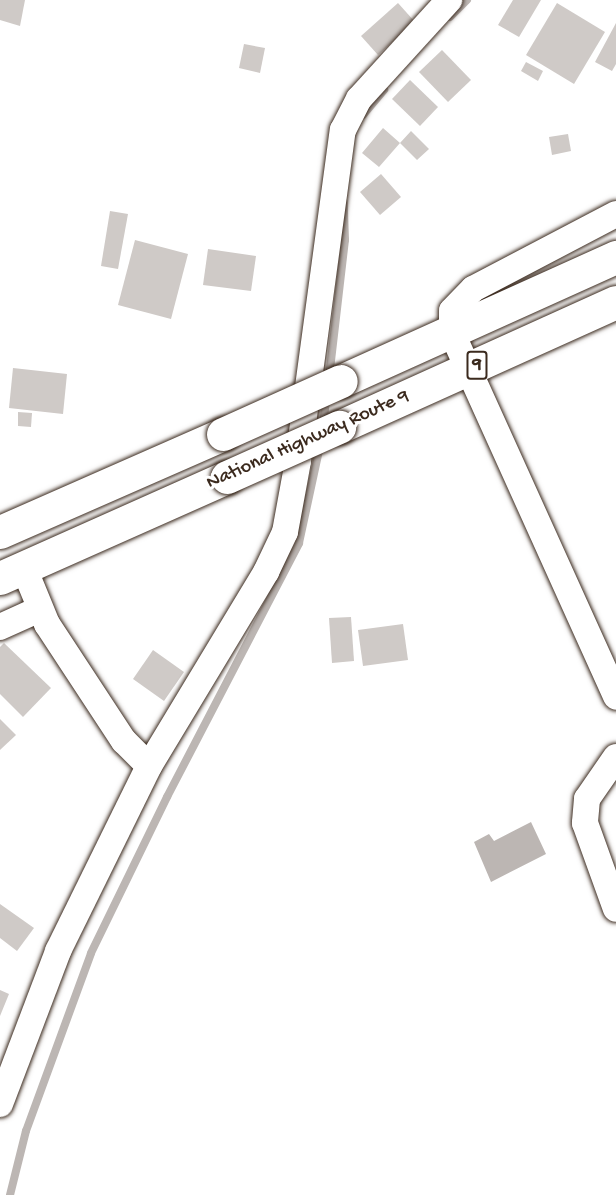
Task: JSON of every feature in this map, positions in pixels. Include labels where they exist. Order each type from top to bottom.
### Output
[{"type":"highway","name":"National Highway Route 9","points":[[0,532],[452,333],[616,257]]},
{"type":"highway","name":"National Highway Route 9","points":[[12,573],[616,302]]},
{"type":"street","points":[[0,1104],[58,951],[149,766],[266,572],[285,531],[298,460],[343,130],[359,99],[449,0]]},
{"type":"street","points":[[616,214],[473,289],[452,310],[452,333],[616,697]]},
{"type":"street","points":[[12,573],[40,609],[124,741],[149,766]]},
{"type":"street","points":[[0,627],[40,609]]},
{"type":"street","points":[[616,757],[587,799],[585,823],[616,909]]},
{"type":"shaded area","points":[[531,822],[546,854],[491,882],[474,842],[489,834],[494,841]]},
{"type":"building","points":[[0,0],[25,0],[20,26],[0,20]]},
{"type":"building","points":[[513,0],[541,0],[519,37],[498,25]]},
{"type":"building","points":[[398,3],[415,22],[378,55],[361,36]]},
{"type":"building","points":[[557,3],[605,32],[574,84],[526,55]]},
{"type":"building","points":[[616,23],[616,64],[612,71],[595,62]]},
{"type":"building","points":[[244,44],[265,48],[260,73],[239,68]]},
{"type":"building","points":[[442,50],[471,80],[448,102],[419,72]]},
{"type":"building","points":[[526,62],[543,71],[538,81],[521,71]]},
{"type":"building","points":[[410,80],[438,107],[420,126],[392,99]]},
{"type":"building","points":[[383,128],[400,143],[379,167],[362,153]]},
{"type":"building","points":[[411,131],[429,149],[417,160],[400,143]]},
{"type":"building","points":[[568,134],[571,151],[552,155],[549,137]]},
{"type":"building","points":[[381,174],[401,197],[380,215],[360,192]]},
{"type":"building","points":[[110,211],[128,214],[118,269],[101,266]]},
{"type":"building","points":[[135,240],[188,254],[171,319],[118,305]]},
{"type":"building","points":[[208,249],[256,256],[251,291],[203,285]]},
{"type":"building","points":[[13,368],[67,374],[63,414],[9,408]]},
{"type":"building","points":[[18,412],[32,413],[31,427],[18,426]]},
{"type":"building","points":[[351,617],[354,661],[332,663],[329,618]]},
{"type":"building","points":[[403,624],[408,660],[363,666],[358,630]]},
{"type":"building","points":[[4,643],[51,688],[23,717],[0,694],[0,647]]},
{"type":"building","points":[[153,650],[184,672],[164,701],[133,679]]},
{"type":"building","points":[[0,719],[16,735],[0,750]]},
{"type":"building","points":[[0,904],[34,928],[17,951],[0,938]]},
{"type":"building","points":[[0,990],[9,994],[0,1016]]},
{"type":"waterway","points":[[450,17],[467,0]]},
{"type":"waterway","points":[[363,115],[384,90]]},
{"type":"waterway","points":[[329,378],[345,240],[344,202]]},
{"type":"waterway","points":[[323,425],[326,399]]},
{"type":"waterway","points":[[10,1195],[26,1131],[91,953],[167,797],[299,543],[320,446]]}]
